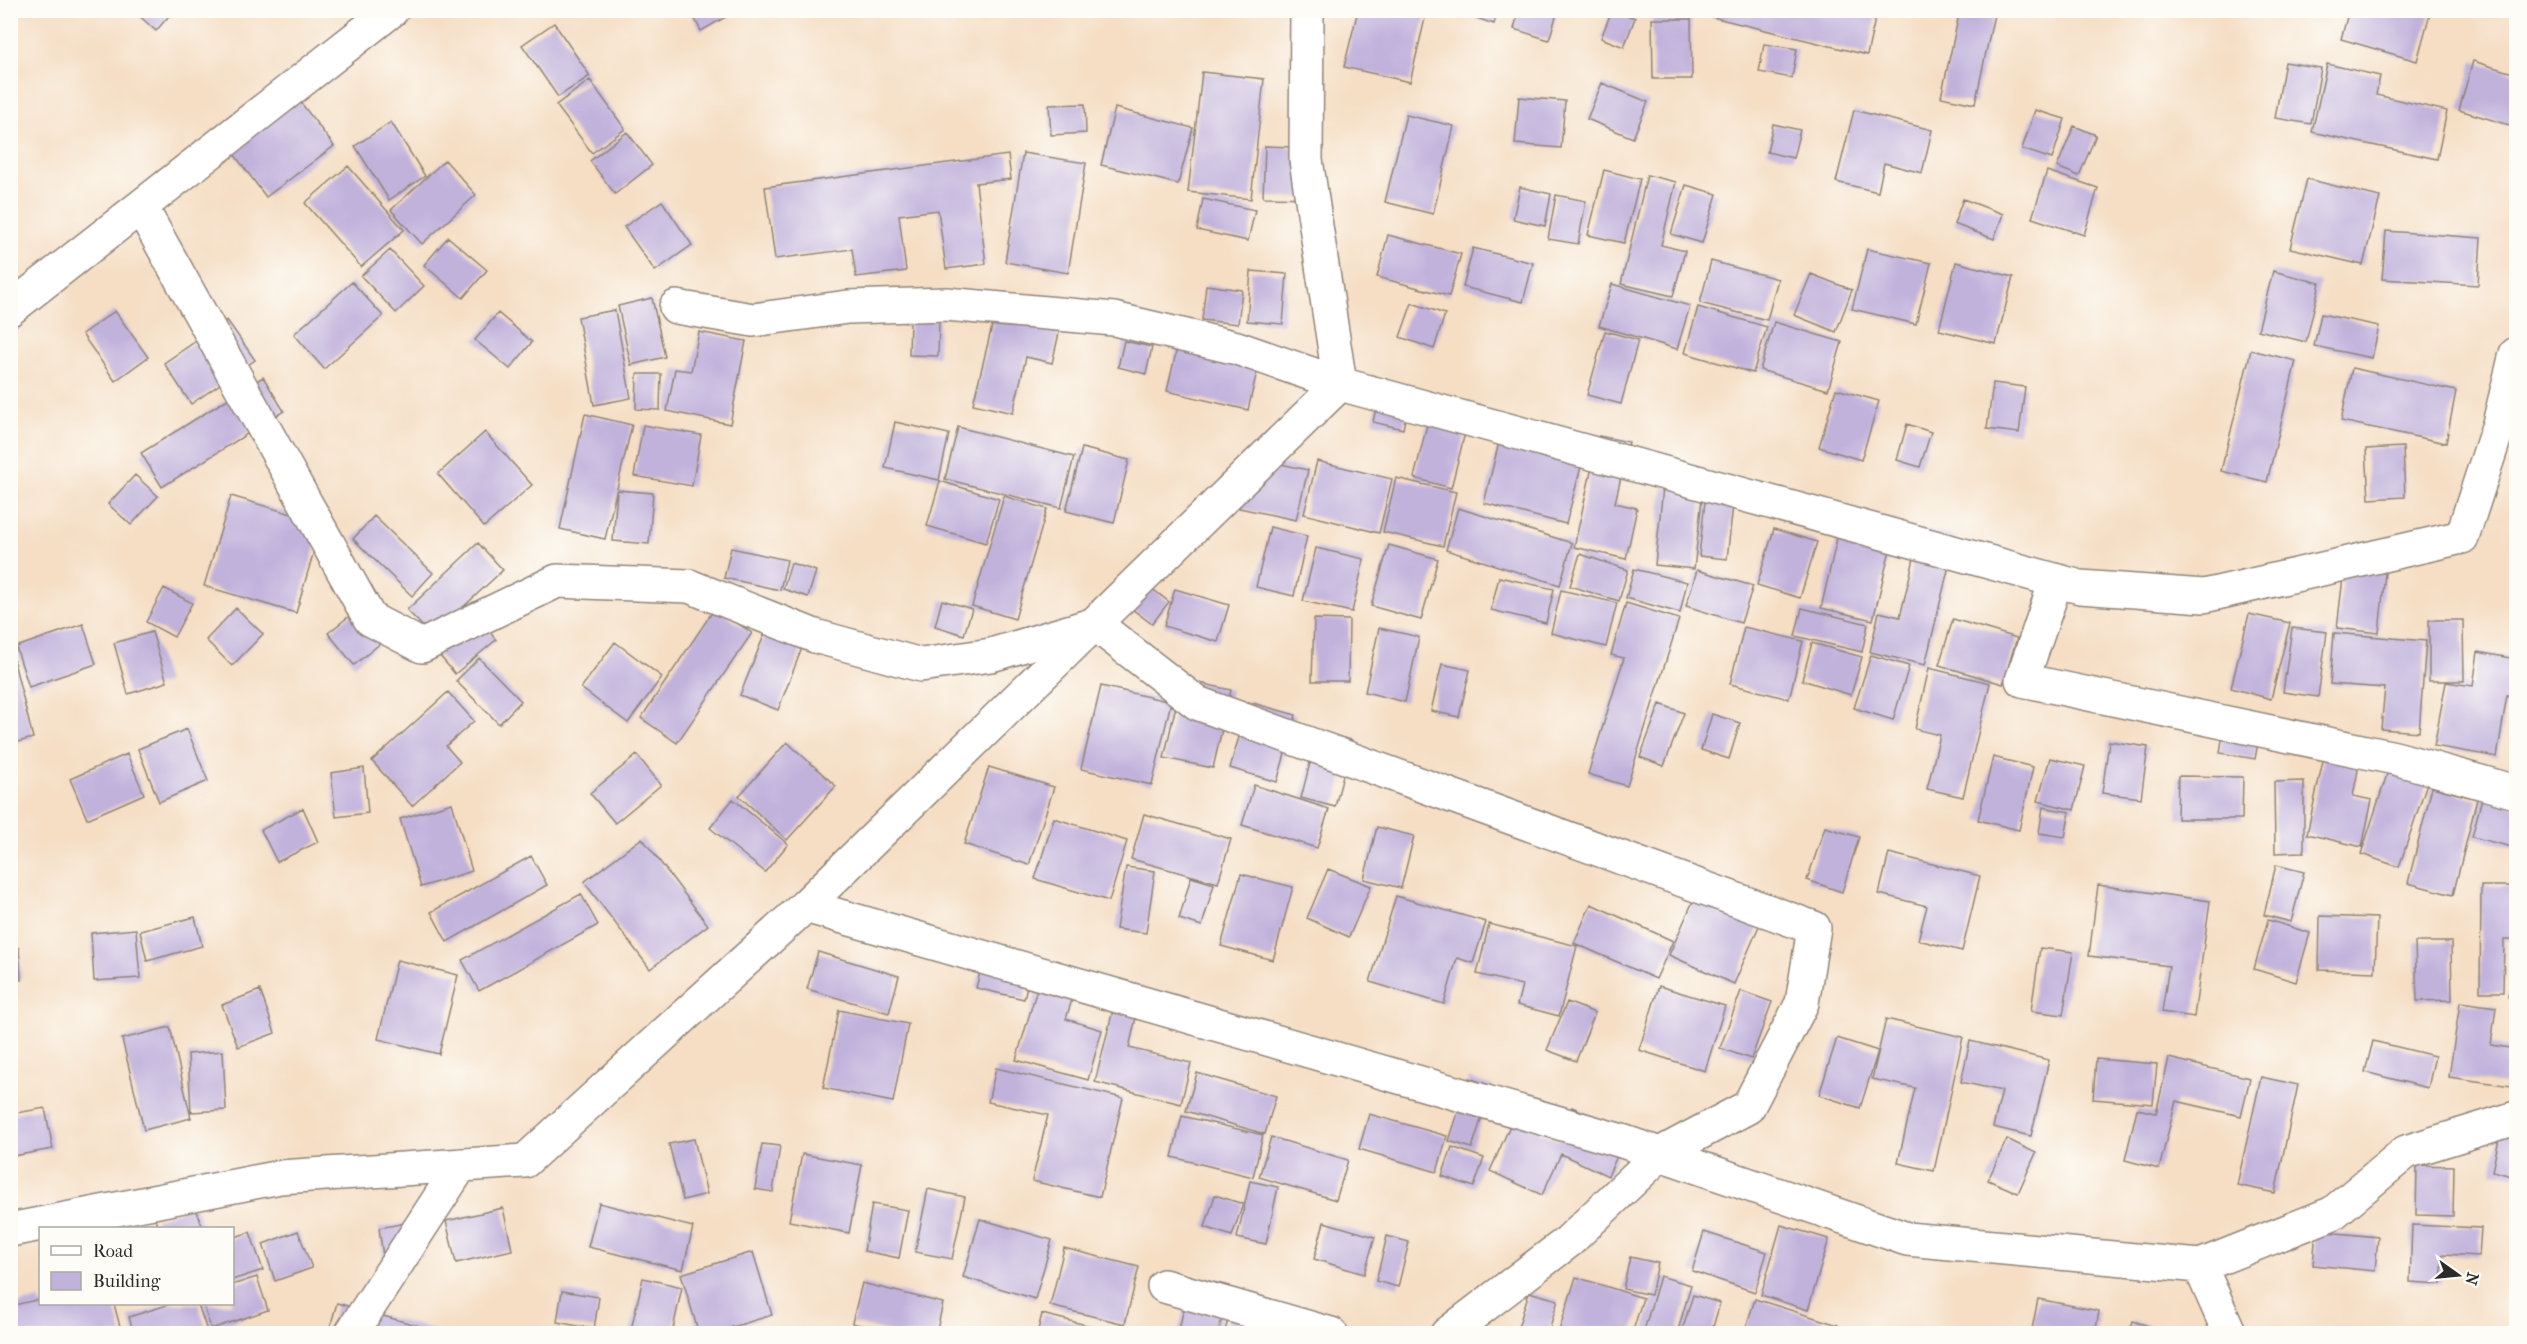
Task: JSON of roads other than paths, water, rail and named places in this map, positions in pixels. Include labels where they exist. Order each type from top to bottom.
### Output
[{"type":"street","points":[[10,309],[392,10]]},
{"type":"street","points":[[1307,10],[1306,160],[1340,384]]},
{"type":"street","points":[[141,207],[370,619],[422,646],[557,581],[689,586],[815,636],[921,665],[991,655],[1095,624]]},
{"type":"street","points":[[676,307],[753,320],[848,307],[946,304],[1114,319],[1237,348],[1340,384],[2056,581],[2080,587],[2204,596],[2462,537],[2499,424],[2517,354]]},
{"type":"street","points":[[10,1230],[280,1177],[525,1161],[805,906],[1340,384]]},
{"type":"street","points":[[2056,581],[2022,680],[2395,758],[2517,792]]},
{"type":"street","points":[[1095,624],[1197,703],[1814,928],[1802,1003],[1748,1107],[1660,1154],[1569,1241],[1448,1334]]},
{"type":"street","points":[[805,906],[1660,1154],[1907,1239],[2200,1266],[2333,1213],[2406,1152],[2517,1118]]},
{"type":"street","points":[[351,1334],[461,1165]]},
{"type":"street","points":[[2200,1266],[2230,1334]]},
{"type":"street","points":[[1164,1286],[1331,1334]]}]
